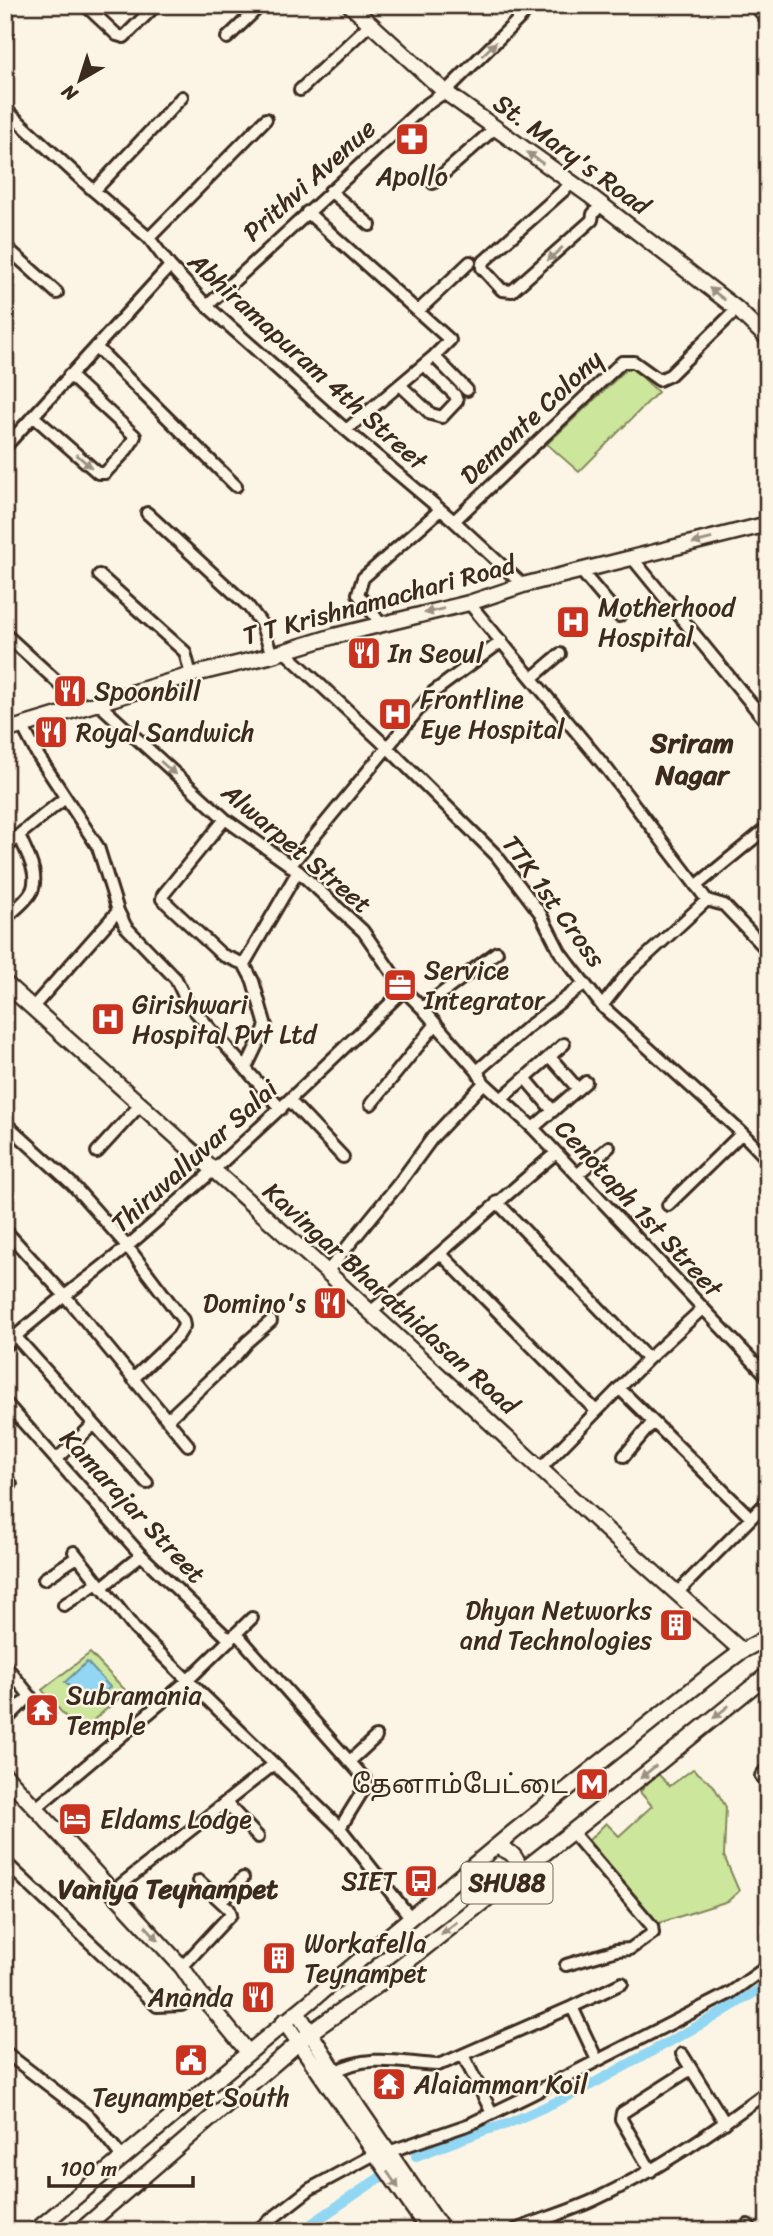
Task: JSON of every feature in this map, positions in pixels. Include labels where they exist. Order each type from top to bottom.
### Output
[{"type":"main road","name":"St. Mary's Road","points":[[350,5],[445,92],[601,205],[737,309],[768,339]]},
{"type":"main road","points":[[757,5],[768,19]]},
{"type":"main road","points":[[764,5],[768,10]]},
{"type":"main road","name":"T T Krishnamachari Road","points":[[5,732],[191,676],[469,603],[523,585],[768,524]]},
{"type":"main road","name":"Kavingar Bharathidasan Road","points":[[5,983],[327,1272],[742,1651]]},
{"type":"main road","name":"SHU88","points":[[35,2231],[512,1833],[742,1651],[768,1637]]},
{"type":"main road","name":"SHU88","points":[[80,2231],[306,2037],[375,1987],[767,1677]]},
{"type":"main road","points":[[5,1775],[183,1967],[201,1995],[248,2052]]},
{"type":"main road","points":[[512,1833],[533,1862]]},
{"type":"main road","points":[[497,1847],[512,1852],[517,1857],[521,1871]]},
{"type":"main road","points":[[297,2012],[306,2037],[429,2231]]},
{"type":"main road","points":[[284,2021],[306,2037],[335,2072],[381,2153],[443,2231]]},
{"type":"street","points":[[85,5],[117,35],[124,37],[156,5]]},
{"type":"street","points":[[227,38],[261,5]]},
{"type":"street","name":"Prithvi Avenue","points":[[207,306],[423,107],[445,92],[533,5]]},
{"type":"street","points":[[300,90],[370,24]]},
{"type":"street","points":[[93,191],[182,97]]},
{"type":"street","name":"Abhiramapuram 4th Street","points":[[5,109],[149,239],[207,306],[346,430],[454,521],[523,585]]},
{"type":"street","points":[[149,239],[266,119]]},
{"type":"street","points":[[433,183],[495,128]]},
{"type":"street","points":[[571,184],[482,263],[482,268],[502,290],[512,291],[592,220],[593,214],[601,205]]},
{"type":"street","points":[[330,191],[370,225]]},
{"type":"street","points":[[307,212],[450,340],[429,361],[346,430]]},
{"type":"street","points":[[5,246],[57,293]]},
{"type":"street","points":[[418,311],[470,262]]},
{"type":"street","points":[[5,447],[170,266]]},
{"type":"street","name":"Demonte Colony","points":[[454,521],[622,362],[634,362],[659,380],[670,375],[737,309]]},
{"type":"street","points":[[96,347],[236,486]]},
{"type":"street","points":[[400,385],[431,414],[442,417],[457,401],[455,394],[429,361]]},
{"type":"street","points":[[429,361],[466,393]]},
{"type":"street","points":[[33,416],[100,474],[105,473],[133,442],[135,438],[132,432],[69,375]]},
{"type":"street","name":"Demonte Colony","points":[[381,624],[358,594],[363,578],[440,510]]},
{"type":"street","points":[[147,513],[248,606],[278,653]]},
{"type":"street","points":[[633,559],[768,724]]},
{"type":"street","points":[[581,570],[619,616]]},
{"type":"street","points":[[99,575],[185,652],[191,676]]},
{"type":"street","points":[[469,603],[607,769],[707,900],[724,905],[768,951]]},
{"type":"street","name":"Alwarpet Street","points":[[5,634],[225,819],[294,869],[363,931],[404,990],[477,1071]]},
{"type":"street","points":[[244,964],[294,869],[387,747],[432,693],[502,641]]},
{"type":"street","name":"TTK 1st Cross","points":[[278,653],[387,747],[496,855],[540,913],[560,952],[602,1006],[767,1157]]},
{"type":"street","points":[[532,678],[560,654]]},
{"type":"street","points":[[23,727],[98,847],[118,911],[126,927],[176,979],[187,1002],[246,1068],[343,1157]]},
{"type":"street","points":[[5,849],[65,798]]},
{"type":"street","points":[[225,819],[162,899],[222,954],[244,964],[253,981],[266,1026],[246,1068]]},
{"type":"street","points":[[696,886],[768,827]]},
{"type":"street","points":[[5,919],[31,894],[33,884],[33,867],[19,835]]},
{"type":"street","points":[[602,1006],[627,974],[707,900]]},
{"type":"street","points":[[33,1007],[118,911]]},
{"type":"street","points":[[422,1008],[497,952]]},
{"type":"street","points":[[477,1071],[528,1026],[584,984]]},
{"type":"street","name":"Thiruvalluvar Salai","points":[[8,1342],[127,1247],[213,1171],[404,990]]},
{"type":"street","points":[[371,1104],[436,1024]]},
{"type":"street","points":[[502,1098],[564,1044]]},
{"type":"street","points":[[533,1128],[582,1085],[550,1057]]},
{"type":"street","name":"Cenotaph 1st Street","points":[[477,1071],[484,1083],[533,1128],[768,1377]]},
{"type":"street","points":[[525,1078],[552,1111]]},
{"type":"street","points":[[327,1272],[433,1137],[484,1083]]},
{"type":"street","points":[[97,1152],[140,1105]]},
{"type":"street","points":[[7,1128],[72,1184],[127,1247],[183,1320],[184,1326],[178,1336],[133,1379]]},
{"type":"street","points":[[668,1205],[742,1133]]},
{"type":"street","points":[[577,1175],[609,1147]]},
{"type":"street","points":[[370,1312],[442,1254],[497,1202],[556,1153]]},
{"type":"street","points":[[497,1202],[648,1359]]},
{"type":"street","points":[[5,1230],[66,1297],[188,1445]]},
{"type":"street","points":[[442,1254],[596,1411]]},
{"type":"street","points":[[541,1468],[648,1359],[702,1309]]},
{"type":"street","points":[[167,1420],[271,1321]]},
{"type":"street","points":[[8,1342],[94,1424],[148,1483]]},
{"type":"street","points":[[620,1388],[750,1517]]},
{"type":"street","name":"Kamarajar Street","points":[[5,1402],[141,1555],[233,1636],[350,1762],[367,1784],[340,1828]]},
{"type":"street","points":[[624,1455],[653,1422]]},
{"type":"street","points":[[57,1459],[94,1424]]},
{"type":"street","points":[[677,1593],[768,1501]]},
{"type":"street","points":[[44,1579],[75,1554],[135,1629],[340,1828],[410,1917]]},
{"type":"street","points":[[64,1605],[99,1586],[141,1555]]},
{"type":"street","points":[[36,1808],[187,1681],[252,1618]]},
{"type":"street","points":[[5,1665],[30,1696],[5,1721]]},
{"type":"street","points":[[350,1762],[376,1737]]},
{"type":"street","points":[[113,1891],[273,1765]]},
{"type":"street","points":[[768,1767],[761,1776],[768,1783]]},
{"type":"street","points":[[226,1803],[258,1837]]},
{"type":"street","points":[[566,1965],[634,1948],[653,1933],[652,1926],[572,1832]]},
{"type":"street","points":[[5,1862],[157,2006],[181,2004],[201,1995]]},
{"type":"street","points":[[221,1901],[243,1878]]},
{"type":"street","points":[[183,1967],[230,1916],[230,1911],[199,1881]]},
{"type":"street","points":[[256,2231],[310,2189],[381,2153],[470,2124],[730,1993],[768,1966]]},
{"type":"street","points":[[335,2072],[349,2064],[373,2059],[437,2064],[463,2055],[622,1983]]},
{"type":"street","points":[[572,2007],[597,2060]]},
{"type":"street","points":[[5,2052],[91,2118],[122,2157]]},
{"type":"street","points":[[682,2054],[725,2123]]},
{"type":"street","points":[[463,2055],[492,2113]]},
{"type":"street","points":[[651,2171],[621,2119],[622,2113],[691,2069]]},
{"type":"street","points":[[513,2231],[592,2201],[651,2171],[725,2123],[768,2091]]},
{"type":"green space","points":[[630,366],[658,392],[579,472],[547,444]]},
{"type":"green space","points":[[90,1653],[127,1692],[79,1732],[42,1690]]},
{"type":"green space","points":[[693,1769],[713,1785],[726,1807],[724,1856],[739,1891],[728,1901],[656,1924],[586,1843],[606,1823],[619,1836],[652,1806],[640,1792],[657,1773],[670,1786]]},
{"type":"water","points":[[87,1662],[110,1687],[88,1707],[65,1682]]},
{"type":"waterway","points":[[416,2156],[507,2124],[578,2092],[716,2016],[768,1984]]},
{"type":"waterway","points":[[301,2231],[385,2174]]},
{"type":"place","name":"Apollo","points":[[412,139]]},
{"type":"place","name":"Motherhood Hospital","points":[[573,622]]},
{"type":"place","name":"In Seoul","points":[[364,653]]},
{"type":"place","name":"Spoonbill","points":[[70,691]]},
{"type":"place","name":"Frontline Eye Hospital","points":[[395,714]]},
{"type":"place","name":"Royal Sandwich","points":[[51,732]]},
{"type":"place","name":"Service Integrator","points":[[400,985]]},
{"type":"place","name":"Girishwari Hospital Pvt Ltd","points":[[108,1019]]},
{"type":"place","name":"Domino's","points":[[330,1303]]},
{"type":"place","name":"Dhyan Networks and Technologies","points":[[676,1625]]},
{"type":"place","name":"Subramania Temple","points":[[42,1710]]},
{"type":"place","name":"தேனாம்பேட்டை","points":[[592,1784]]},
{"type":"place","name":"Eldams Lodge","points":[[75,1819]]},
{"type":"place","name":"SIET","points":[[421,1881]]},
{"type":"place","name":"Workafella Teynampet","points":[[279,1958]]},
{"type":"place","name":"Ananda","points":[[258,1997]]},
{"type":"place","name":"Teynampet South","points":[[191,2060]]},
{"type":"place","name":"Alaiamman Koil","points":[[389,2084]]},
{"type":"district","name":"Sriram Nagar","points":[[692,758]]},
{"type":"district","name":"Vaniya Teynampet","points":[[168,1888]]}]
